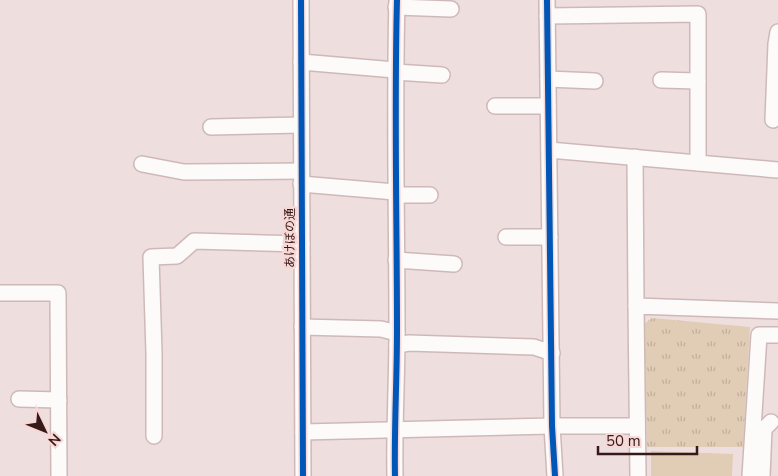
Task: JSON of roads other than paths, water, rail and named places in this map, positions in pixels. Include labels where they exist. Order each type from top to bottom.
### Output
[{"type":"street","name":"あけぼの通","points":[[301,0],[300,125],[303,476]]},
{"type":"street","points":[[547,0],[552,426],[555,476]]},
{"type":"street","points":[[395,476],[394,430],[397,339],[395,71],[397,3],[451,9]]},
{"type":"street","points":[[547,16],[697,7],[698,163]]},
{"type":"street","points":[[773,120],[776,104],[776,44],[778,32]]},
{"type":"street","points":[[300,62],[442,75]]},
{"type":"street","points":[[548,79],[595,81]]},
{"type":"street","points":[[661,80],[698,81]]},
{"type":"street","points":[[495,106],[548,106]]},
{"type":"street","points":[[211,127],[300,125]]},
{"type":"street","points":[[549,150],[778,170]]},
{"type":"street","points":[[635,157],[638,476]]},
{"type":"street","points":[[142,164],[184,172],[301,178],[396,194],[430,195]]},
{"type":"street","points":[[506,236],[550,237]]},
{"type":"street","points":[[154,436],[151,257],[177,256],[194,241],[302,244]]},
{"type":"street","points":[[396,260],[454,264]]},
{"type":"street","points":[[0,293],[58,293],[59,476]]},
{"type":"street","points":[[636,306],[778,311]]},
{"type":"street","points":[[302,327],[381,329],[397,339],[409,342],[534,347],[552,353]]},
{"type":"street","points":[[750,476],[759,335],[778,335]]},
{"type":"street","points":[[18,399],[59,400]]},
{"type":"street","points":[[762,476],[764,429],[771,422]]},
{"type":"street","points":[[303,432],[552,426],[637,426]]}]
